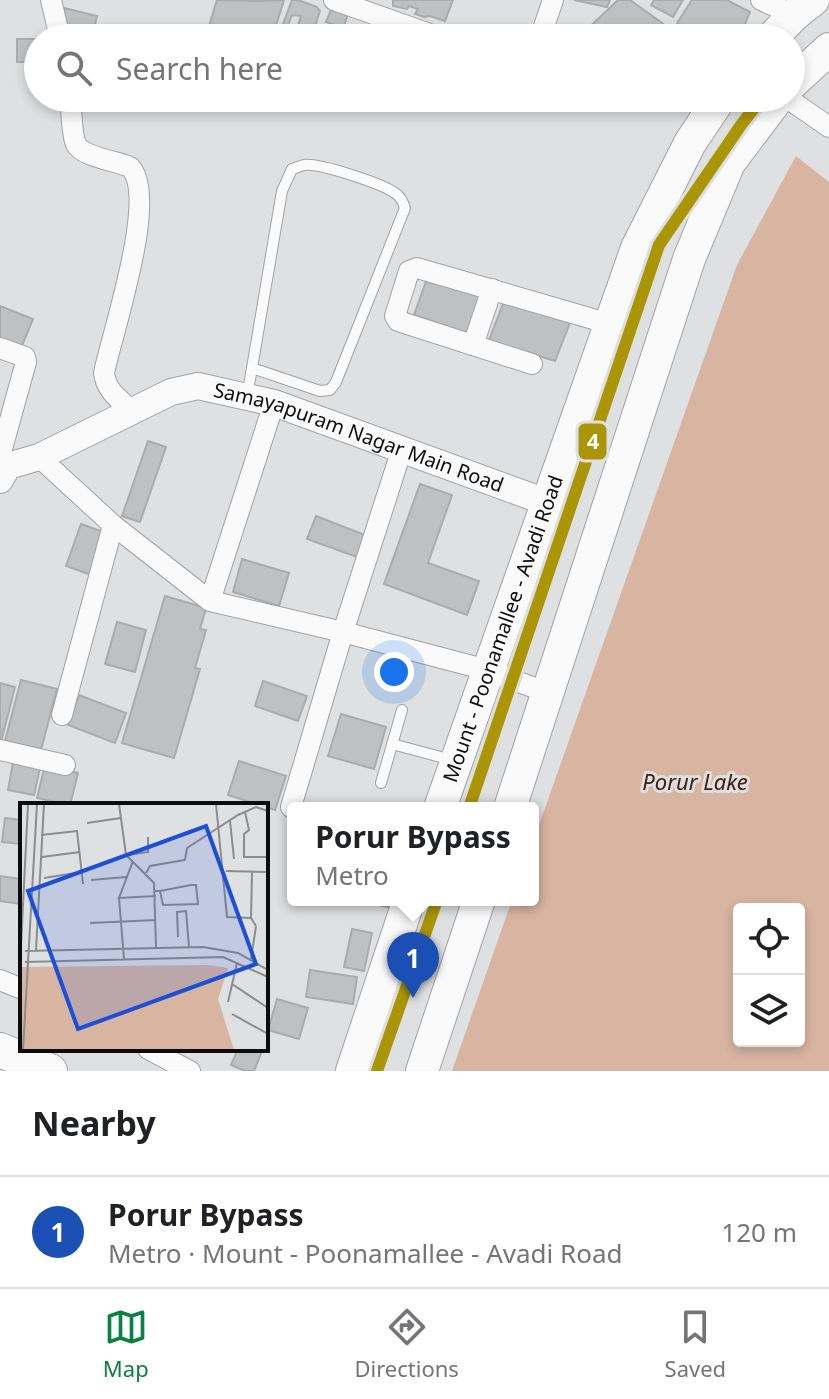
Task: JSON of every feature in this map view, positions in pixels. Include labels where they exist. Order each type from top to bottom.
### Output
[{"type":"highway","points":[[0,1050],[50,1071]]},
{"type":"main road","points":[[805,71],[829,49]]},
{"type":"main road","name":"Mount - Poonamallee - Avadi Road","points":[[442,802],[637,248],[690,143],[711,112]]},
{"type":"main road","points":[[512,802],[689,259],[729,163],[767,112]]},
{"type":"main road","points":[[352,1071],[407,906]]},
{"type":"main road","points":[[422,1071],[477,906]]},
{"type":"street","points":[[51,0],[57,24]]},
{"type":"street","points":[[334,0],[402,24]]},
{"type":"street","points":[[545,24],[553,0]]},
{"type":"street","points":[[761,0],[793,18]]},
{"type":"street","points":[[805,110],[829,127]]},
{"type":"street","points":[[72,112],[75,142],[79,149],[130,167],[137,177],[137,239],[104,373],[108,388],[133,412]]},
{"type":"street","points":[[532,364],[395,320],[409,271],[417,268],[610,324]]},
{"type":"street","points":[[473,345],[492,289]]},
{"type":"street","points":[[0,348],[25,357],[26,362],[0,456]]},
{"type":"street","name":"Samayapuram Nagar Main Road","points":[[0,480],[8,466],[39,457],[171,392],[198,386],[274,403],[546,502]]},
{"type":"street","points":[[210,601],[274,403]]},
{"type":"street","points":[[292,802],[402,449]]},
{"type":"street","points":[[39,457],[113,525],[210,601],[487,670],[548,693]]},
{"type":"street","points":[[62,715],[113,525]]},
{"type":"street","points":[[0,752],[65,765]]},
{"type":"street","points":[[0,980],[20,988]]},
{"type":"street","points":[[152,1051],[190,1071]]},
{"type":"lane","points":[[247,396],[282,191],[292,169],[303,164],[328,169],[369,181],[395,193],[405,208],[336,382],[330,390],[320,391],[252,368]]},
{"type":"lane","points":[[381,783],[402,710]]},
{"type":"lane","points":[[392,744],[456,762]]},
{"type":"water","name":"Porur Lake","points":[[796,156],[829,182],[829,1071],[452,1071],[510,906],[539,906],[539,825],[737,265]]},
{"type":"building","points":[[217,0],[284,0],[276,24],[210,24]]},
{"type":"building","points":[[292,0],[317,7],[320,11],[316,24],[298,24],[301,16],[292,15],[288,24],[283,24]]},
{"type":"building","points":[[393,0],[453,0],[445,21],[415,14],[418,9],[409,6],[407,9],[393,6]]},
{"type":"building","points":[[574,0],[610,0],[607,7]]},
{"type":"building","points":[[618,0],[630,0],[663,24],[593,24]]},
{"type":"building","points":[[654,0],[683,0],[673,17],[651,5]]},
{"type":"building","points":[[692,0],[727,0],[750,12],[745,24],[677,23]]},
{"type":"building","points":[[64,8],[97,16],[95,24],[66,24]]},
{"type":"building","points":[[334,8],[343,12],[347,17],[344,24],[326,22],[331,10],[334,11]]},
{"type":"building","points":[[17,39],[24,39],[24,62],[17,62]]},
{"type":"building","points":[[429,273],[482,291],[467,333],[414,315]]},
{"type":"building","points":[[506,296],[571,320],[555,361],[489,340]]},
{"type":"building","points":[[0,306],[33,319],[21,348],[0,340]]},
{"type":"building","points":[[148,441],[166,447],[140,522],[122,516]]},
{"type":"building","points":[[420,484],[452,495],[428,563],[479,581],[467,615],[384,584]]},
{"type":"building","points":[[316,516],[365,535],[357,557],[307,539]]},
{"type":"building","points":[[81,524],[109,534],[94,576],[66,566]]},
{"type":"building","points":[[242,559],[289,573],[279,606],[233,592]]},
{"type":"building","points":[[165,596],[206,608],[200,629],[206,630],[195,668],[200,669],[174,758],[122,743]]},
{"type":"building","points":[[117,622],[146,630],[135,672],[105,664]]},
{"type":"building","points":[[21,680],[57,689],[41,750],[5,741]]},
{"type":"building","points":[[263,681],[307,696],[298,721],[255,706]]},
{"type":"building","points":[[0,683],[15,687],[1,742],[0,741]]},
{"type":"building","points":[[79,695],[126,713],[115,743],[68,725]]},
{"type":"building","points":[[341,714],[386,727],[374,769],[328,756]]},
{"type":"building","points":[[14,757],[41,763],[34,795],[8,790]]},
{"type":"building","points":[[239,761],[286,776],[275,810],[268,808],[268,803],[253,803],[228,795]]},
{"type":"building","points":[[45,765],[78,773],[70,803],[37,798]]},
{"type":"building","points":[[5,818],[20,820],[20,844],[2,842]]},
{"type":"building","points":[[0,876],[20,879],[20,904],[0,901]]},
{"type":"building","points":[[352,929],[372,933],[364,971],[344,967]]},
{"type":"building","points":[[310,970],[357,977],[353,1004],[306,997]]},
{"type":"building","points":[[277,999],[308,1008],[299,1039],[268,1030]]},
{"type":"building","points":[[237,1051],[262,1051],[254,1071],[231,1065]]},
{"type":"transit line","name":"4","points":[[471,802],[659,245],[751,112]]},
{"type":"transit line","name":"4","points":[[377,1071],[435,906]]},
{"type":"place","name":"Porur Bypass","points":[[413,998]]}]
